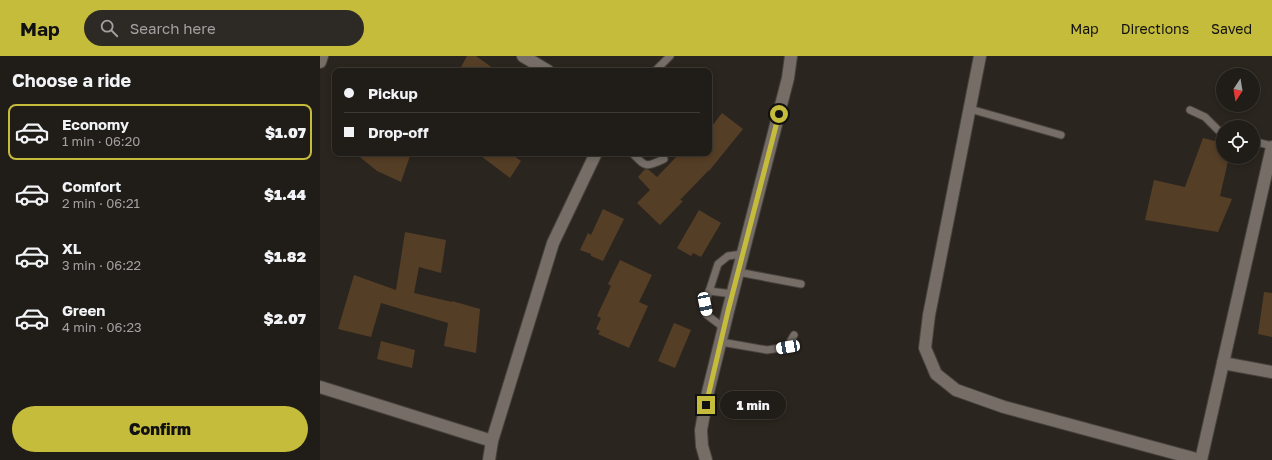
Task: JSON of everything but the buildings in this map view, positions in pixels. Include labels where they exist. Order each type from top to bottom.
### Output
[{"type":"street","points":[[320,62],[322,56]]},
{"type":"street","points":[[522,56],[543,68]]},
{"type":"street","points":[[706,460],[702,446],[701,430],[708,392],[788,78],[791,56]]},
{"type":"street","points":[[980,56],[929,315],[925,348],[936,374],[956,390],[1004,407],[1201,460],[1272,147]]},
{"type":"street","points":[[488,460],[492,441],[553,243],[595,156]]},
{"type":"street","points":[[1223,363],[1272,372]]},
{"type":"street","points":[[320,387],[492,441]]},
{"type":"lane","points":[[659,68],[670,56]]},
{"type":"lane","points":[[970,109],[1061,135]]},
{"type":"lane","points":[[1190,110],[1205,117],[1216,128]]},
{"type":"lane","points":[[1260,143],[1272,147]]},
{"type":"lane","points":[[635,156],[643,164],[648,165],[652,165],[664,159]]},
{"type":"lane","points":[[724,328],[707,315],[705,304],[718,264],[728,256],[743,254]]},
{"type":"lane","points":[[738,272],[801,284]]},
{"type":"lane","points":[[709,291],[732,294]]},
{"type":"lane","points":[[721,342],[767,350],[788,347],[794,335]]},
{"type":"route","points":[[706,405],[728,311],[779,114]]}]
